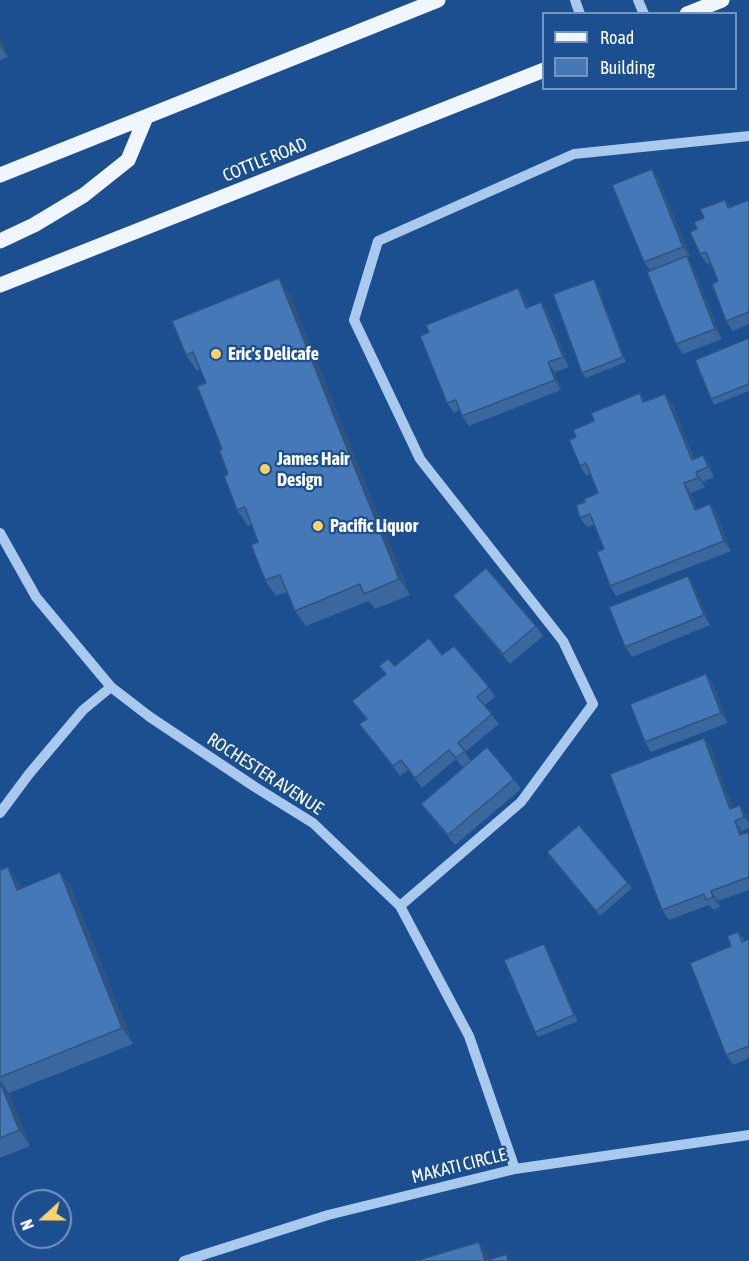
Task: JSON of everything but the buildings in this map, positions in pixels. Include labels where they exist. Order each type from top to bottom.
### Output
[{"type":"main road","points":[[0,175],[438,0]]},
{"type":"main road","points":[[692,12],[722,0]]},
{"type":"main road","name":"COTTLE ROAD","points":[[0,285],[542,70]]},
{"type":"main road","points":[[0,241],[34,225],[84,195],[128,160],[146,117]]},
{"type":"street","points":[[400,906],[521,802],[593,704],[563,641],[420,459],[354,320],[378,241],[574,154],[749,136]]},
{"type":"street","name":"ROCHESTER AVENUE","points":[[0,532],[36,597],[111,687],[150,717],[313,823],[400,906],[469,1036],[515,1169]]},
{"type":"street","points":[[0,813],[29,774],[83,710],[111,687]]},
{"type":"street","name":"MAKATI CIRCLE","points":[[184,1261],[328,1215],[515,1169],[749,1136]]},
{"type":"place","name":"Eric's Delicafe","points":[[216,354]]},
{"type":"place","name":"James Hair Design","points":[[265,469]]},
{"type":"place","name":"Pacific Liquor","points":[[318,526]]}]
